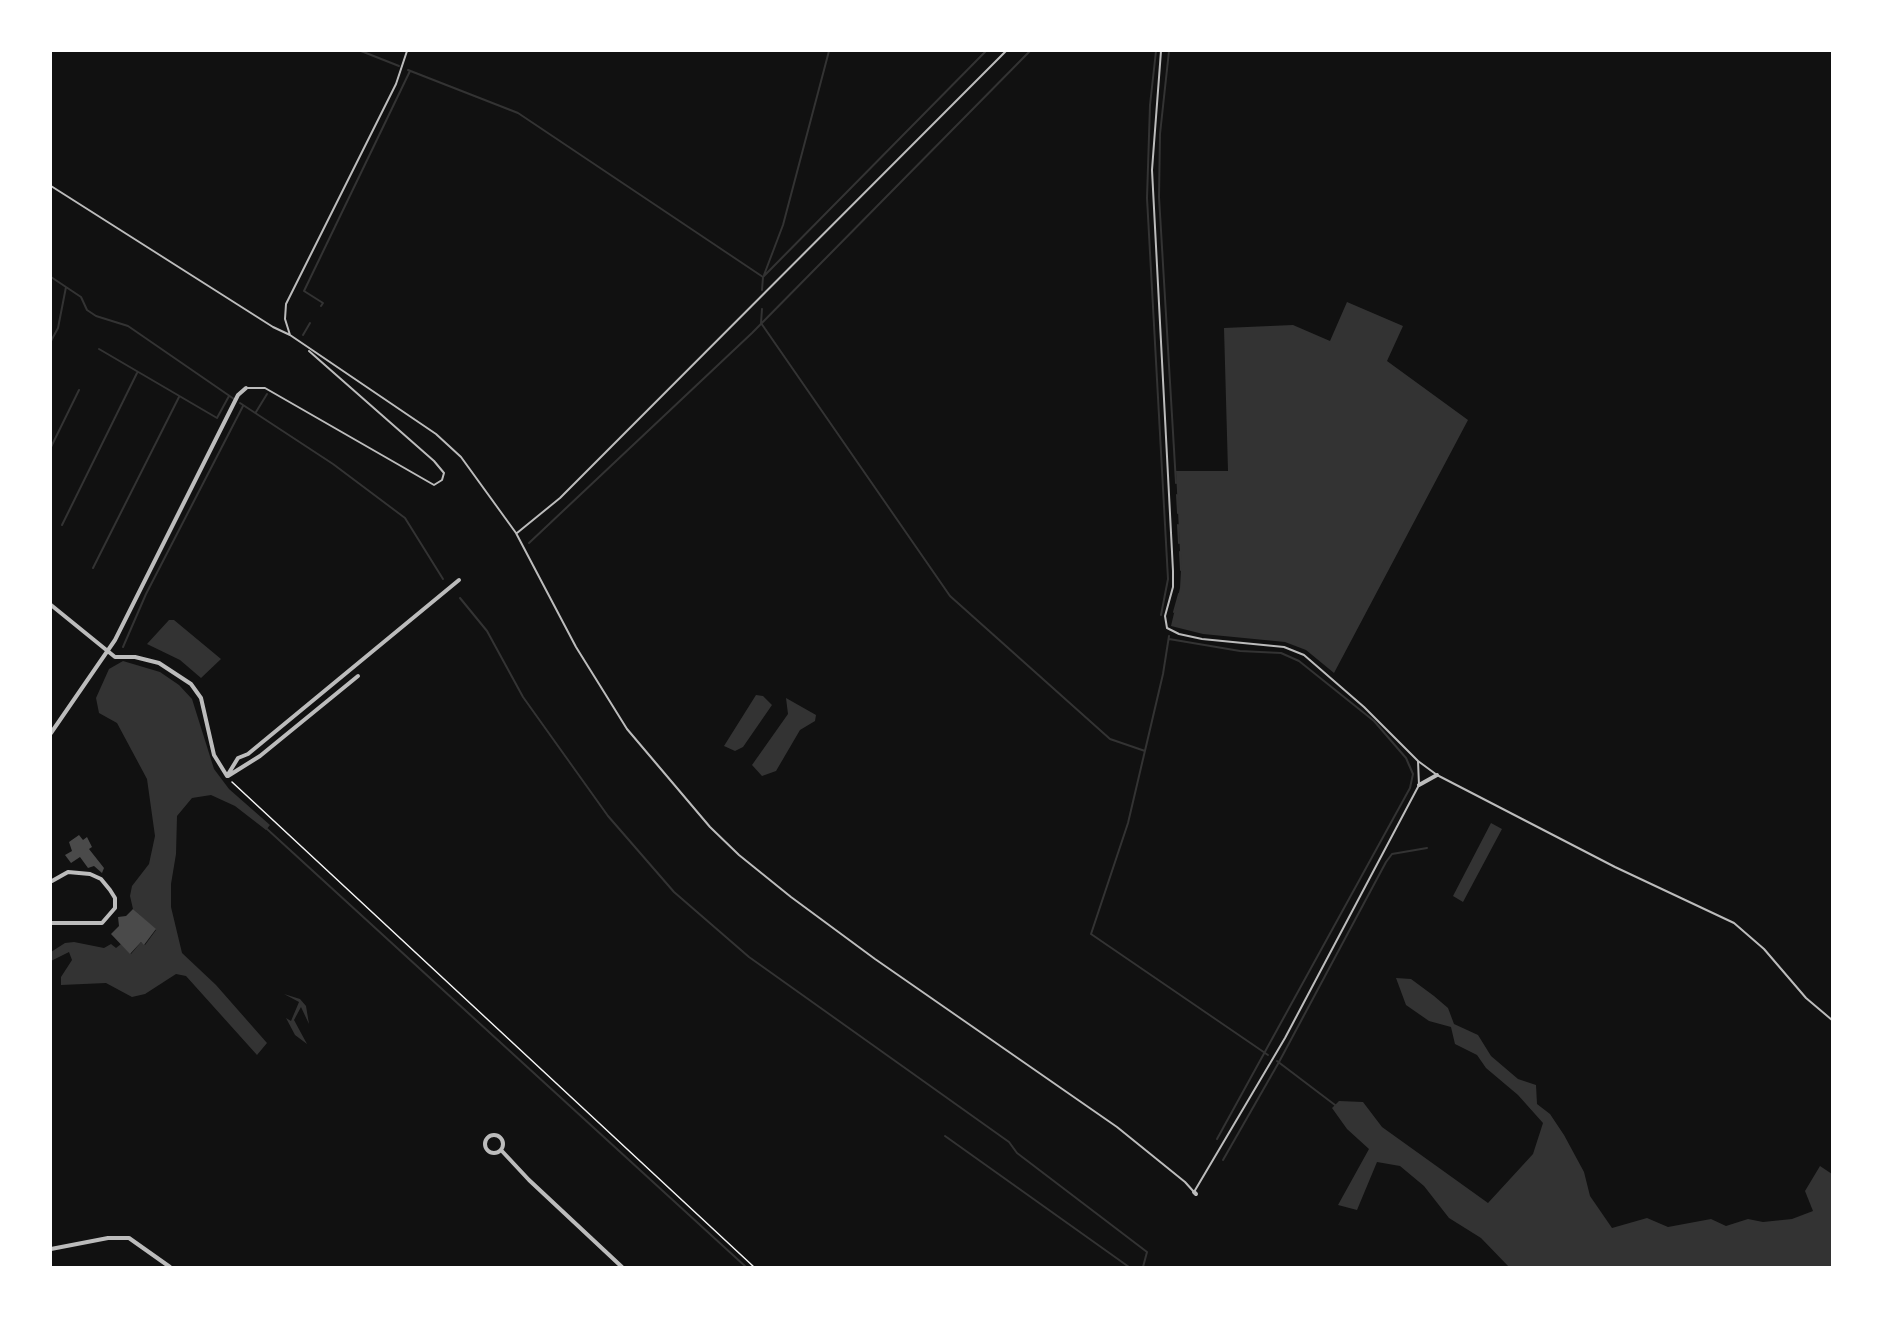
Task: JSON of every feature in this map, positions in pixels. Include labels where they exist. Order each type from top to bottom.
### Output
[{"type":"street","points":[[51,733],[107,652],[238,395],[246,388]]},
{"type":"street","points":[[227,776],[238,758],[248,754],[459,580]]},
{"type":"street","points":[[51,604],[107,652],[116,657],[135,657],[159,663],[190,684],[201,698],[214,755],[227,776]]},
{"type":"street","points":[[227,776],[260,756],[358,676]]},
{"type":"street","points":[[1419,785],[1437,775]]},
{"type":"street","points":[[51,923],[102,923],[115,908],[115,898],[110,890],[101,879],[90,874],[68,872],[52,882]]},
{"type":"street","points":[[492,1134],[497,1135],[503,1141],[501,1150],[493,1154],[489,1152],[485,1149],[485,1140],[492,1134]]},
{"type":"street","points":[[501,1150],[622,1267]]},
{"type":"street","points":[[51,1249],[108,1238],[129,1238],[170,1267]]},
{"type":"lane","points":[[290,335],[285,319],[286,304],[396,84],[407,51]]},
{"type":"lane","points":[[516,533],[560,498],[1006,51]]},
{"type":"lane","points":[[1161,51],[1152,170],[1173,571],[1165,623],[1167,628],[1179,634],[1284,647],[1298,652],[1364,707],[1418,761],[1437,775],[1614,867],[1734,923],[1764,949],[1806,998],[1832,1020]]},
{"type":"lane","points":[[51,186],[273,327],[290,335],[434,461],[444,473],[442,480],[434,485],[265,388],[246,388]]},
{"type":"lane","points":[[304,347],[444,442],[461,457],[516,533],[576,647],[627,729],[710,827],[739,855],[874,959],[1117,1127],[1195,1193],[1285,1038],[1419,785],[1418,761]]},
{"type":"path","points":[[227,776],[754,1267]]},
{"type":"shaded area","points":[[1347,302],[1403,326],[1387,361],[1468,420],[1334,673],[1306,650],[1285,642],[1203,634],[1171,626],[1180,588],[1181,571],[1176,471],[1228,471],[1224,328],[1293,325],[1330,341]]},
{"type":"shaded area","points":[[169,620],[174,620],[221,659],[201,678],[180,660],[147,644]]},
{"type":"shaded area","points":[[123,661],[160,672],[179,685],[192,699],[214,769],[229,789],[270,825],[266,830],[235,806],[211,795],[192,798],[177,816],[176,854],[171,884],[171,907],[182,953],[216,985],[267,1043],[257,1055],[186,976],[176,974],[145,994],[132,997],[106,983],[61,985],[61,977],[72,960],[69,952],[51,961],[51,952],[65,943],[74,942],[104,948],[111,944],[116,948],[121,944],[131,954],[141,942],[145,945],[156,930],[133,909],[130,896],[132,886],[149,864],[155,836],[147,779],[117,723],[99,713],[96,698],[109,669]]},
{"type":"shaded area","points":[[756,695],[763,696],[772,705],[743,747],[735,751],[724,746]]},
{"type":"shaded area","points":[[786,698],[816,715],[815,721],[800,730],[776,771],[762,776],[752,765],[788,714]]},
{"type":"shaded area","points":[[1491,823],[1502,829],[1463,902],[1453,896]]},
{"type":"shaded area","points":[[1396,978],[1411,979],[1434,996],[1448,1008],[1454,1024],[1478,1035],[1491,1056],[1518,1079],[1536,1085],[1537,1104],[1550,1114],[1564,1135],[1584,1172],[1590,1196],[1612,1228],[1647,1218],[1668,1227],[1711,1219],[1726,1226],[1748,1219],[1763,1222],[1792,1219],[1813,1211],[1805,1191],[1820,1166],[1832,1174],[1832,1267],[1509,1267],[1481,1238],[1449,1218],[1424,1186],[1400,1166],[1377,1162],[1357,1210],[1338,1205],[1369,1149],[1347,1129],[1332,1108],[1339,1101],[1363,1102],[1382,1127],[1488,1203],[1533,1154],[1543,1123],[1518,1095],[1486,1068],[1477,1055],[1455,1044],[1451,1027],[1429,1021],[1406,1005]]},
{"type":"shaded area","points":[[284,994],[300,999],[306,1006],[309,1024],[301,1007],[294,1020],[307,1044],[295,1035],[286,1018],[291,1021],[299,1002]]},
{"type":"building","points":[[79,835],[83,840],[87,837],[92,847],[89,849],[104,868],[102,873],[94,866],[88,868],[80,857],[71,863],[65,855],[72,851],[69,842]]},
{"type":"building","points":[[133,909],[156,929],[144,945],[141,942],[130,954],[111,934],[119,926],[118,917],[126,916]]},
{"type":"waterway","points":[[361,51],[399,66]]},
{"type":"waterway","points":[[764,275],[783,225],[829,51]]},
{"type":"waterway","points":[[763,277],[986,51]]},
{"type":"waterway","points":[[529,543],[752,333],[1030,51]]},
{"type":"waterway","points":[[1156,51],[1150,105],[1147,198],[1168,579],[1161,615]]},
{"type":"waterway","points":[[1169,51],[1160,134],[1159,197],[1176,483]]},
{"type":"waterway","points":[[408,70],[518,113],[763,277],[762,290]]},
{"type":"waterway","points":[[321,306],[323,303],[304,291],[410,71]]},
{"type":"waterway","points":[[51,277],[81,297],[87,310],[96,316],[128,326],[234,399]]},
{"type":"waterway","points":[[51,341],[58,328],[66,287]]},
{"type":"waterway","points":[[762,309],[761,323],[950,596],[1110,739],[1145,751]]},
{"type":"waterway","points":[[303,335],[310,323]]},
{"type":"waterway","points":[[99,349],[217,418],[229,396]]},
{"type":"waterway","points":[[62,525],[137,373]]},
{"type":"waterway","points":[[51,447],[79,390]]},
{"type":"waterway","points":[[256,412],[267,394]]},
{"type":"waterway","points":[[93,568],[179,397]]},
{"type":"waterway","points":[[240,403],[333,464],[405,518],[443,579]]},
{"type":"waterway","points":[[123,647],[146,594],[243,406]]},
{"type":"waterway","points":[[1177,495],[1178,513]]},
{"type":"waterway","points":[[1178,525],[1179,543]]},
{"type":"waterway","points":[[1180,552],[1181,570]]},
{"type":"waterway","points":[[1174,612],[1179,594]]},
{"type":"waterway","points":[[460,598],[487,631],[523,697],[608,816],[674,892],[749,957],[1009,1142],[1017,1153],[1147,1252],[1143,1267]]},
{"type":"waterway","points":[[1169,636],[1163,674],[1128,823],[1091,934],[1268,1055]]},
{"type":"waterway","points":[[1169,639],[1240,651],[1281,653],[1299,661],[1374,721],[1406,758],[1413,774],[1410,788],[1217,1139]]},
{"type":"waterway","points":[[267,829],[746,1267]]},
{"type":"waterway","points":[[1223,1160],[1279,1062],[1386,862],[1392,854],[1427,848]]},
{"type":"waterway","points":[[1277,1061],[1335,1105]]},
{"type":"waterway","points":[[945,1136],[1129,1267]]}]
